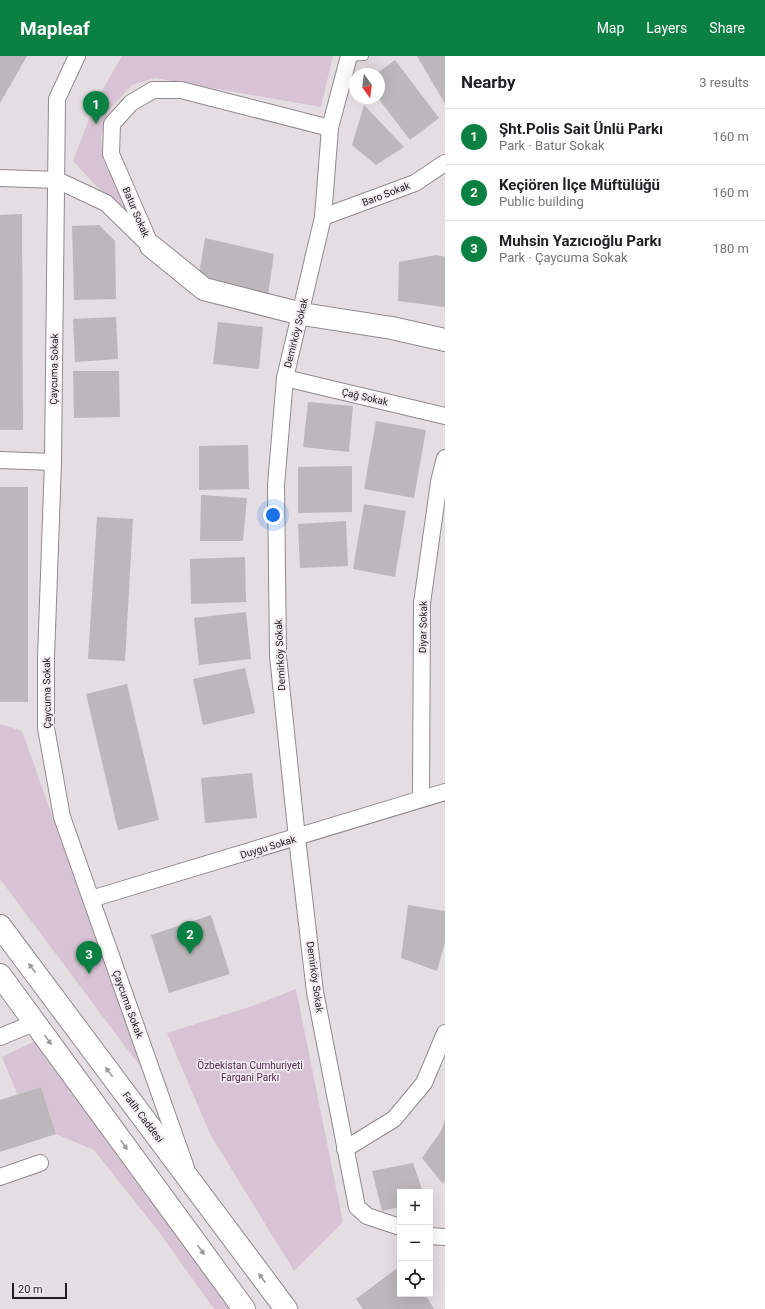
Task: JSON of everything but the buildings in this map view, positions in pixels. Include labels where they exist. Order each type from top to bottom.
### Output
[{"type":"main road","name":"Batur Sokak","points":[[151,246],[204,289],[302,314],[392,328],[445,340]]},
{"type":"main road","name":"Fatih Caddesi","points":[[0,926],[286,1309]]},
{"type":"main road","points":[[0,975],[36,1022],[244,1309]]},
{"type":"street","name":"Çaycuma Sokak","points":[[78,56],[57,99],[53,462],[46,658],[46,728],[62,817],[191,1183]]},
{"type":"street","name":"Demirköy Sokak","points":[[354,56],[330,128],[323,217],[302,314],[285,378],[276,484],[278,656],[297,838],[316,992],[356,1207],[367,1216],[397,1226]]},
{"type":"street","name":"Batur Sokak","points":[[151,246],[111,154],[112,124],[131,103],[153,90],[182,90],[330,128]]},
{"type":"street","name":"Baro Sokak","points":[[323,217],[415,183],[445,163]]},
{"type":"street","points":[[0,178],[57,180],[106,203],[151,246]]},
{"type":"street","name":"Çağ Sokak","points":[[285,378],[445,416]]},
{"type":"street","name":"Diyar Sokak","points":[[421,798],[422,603],[445,458]]},
{"type":"street","points":[[0,460],[53,462]]},
{"type":"street","name":"Duygu Sokak","points":[[91,899],[297,838],[421,798],[445,792]]},
{"type":"street","points":[[0,1037],[36,1022]]},
{"type":"street","points":[[345,1149],[394,1119],[424,1083],[445,1032]]},
{"type":"street","points":[[0,1177],[40,1163]]},
{"type":"street","points":[[433,1236],[445,1237]]},
{"type":"green space","points":[[122,56],[333,56],[321,107],[155,78],[132,85],[108,111],[101,137],[103,160],[119,191],[126,210],[102,192],[73,161],[96,101]]},
{"type":"green space","points":[[0,724],[22,731],[142,1069],[0,879]]},
{"type":"green space","name":"Özbekistan Cumhuriyeti Fargani Parkı","points":[[296,989],[343,1222],[294,1271],[210,1134],[167,1033],[252,1006]]},
{"type":"green space","points":[[39,1039],[233,1309],[214,1309],[159,1232],[94,1150],[56,1134],[41,1087],[17,1094],[2,1057]]},
{"type":"place","name":"Şht.Polis Sait Ünlü Parkı","points":[[96,124]]},
{"type":"place","name":"Keçiören İlçe Müftülüğü","points":[[190,954]]},
{"type":"place","name":"Muhsin Yazıcıoğlu Parkı","points":[[89,974]]}]
